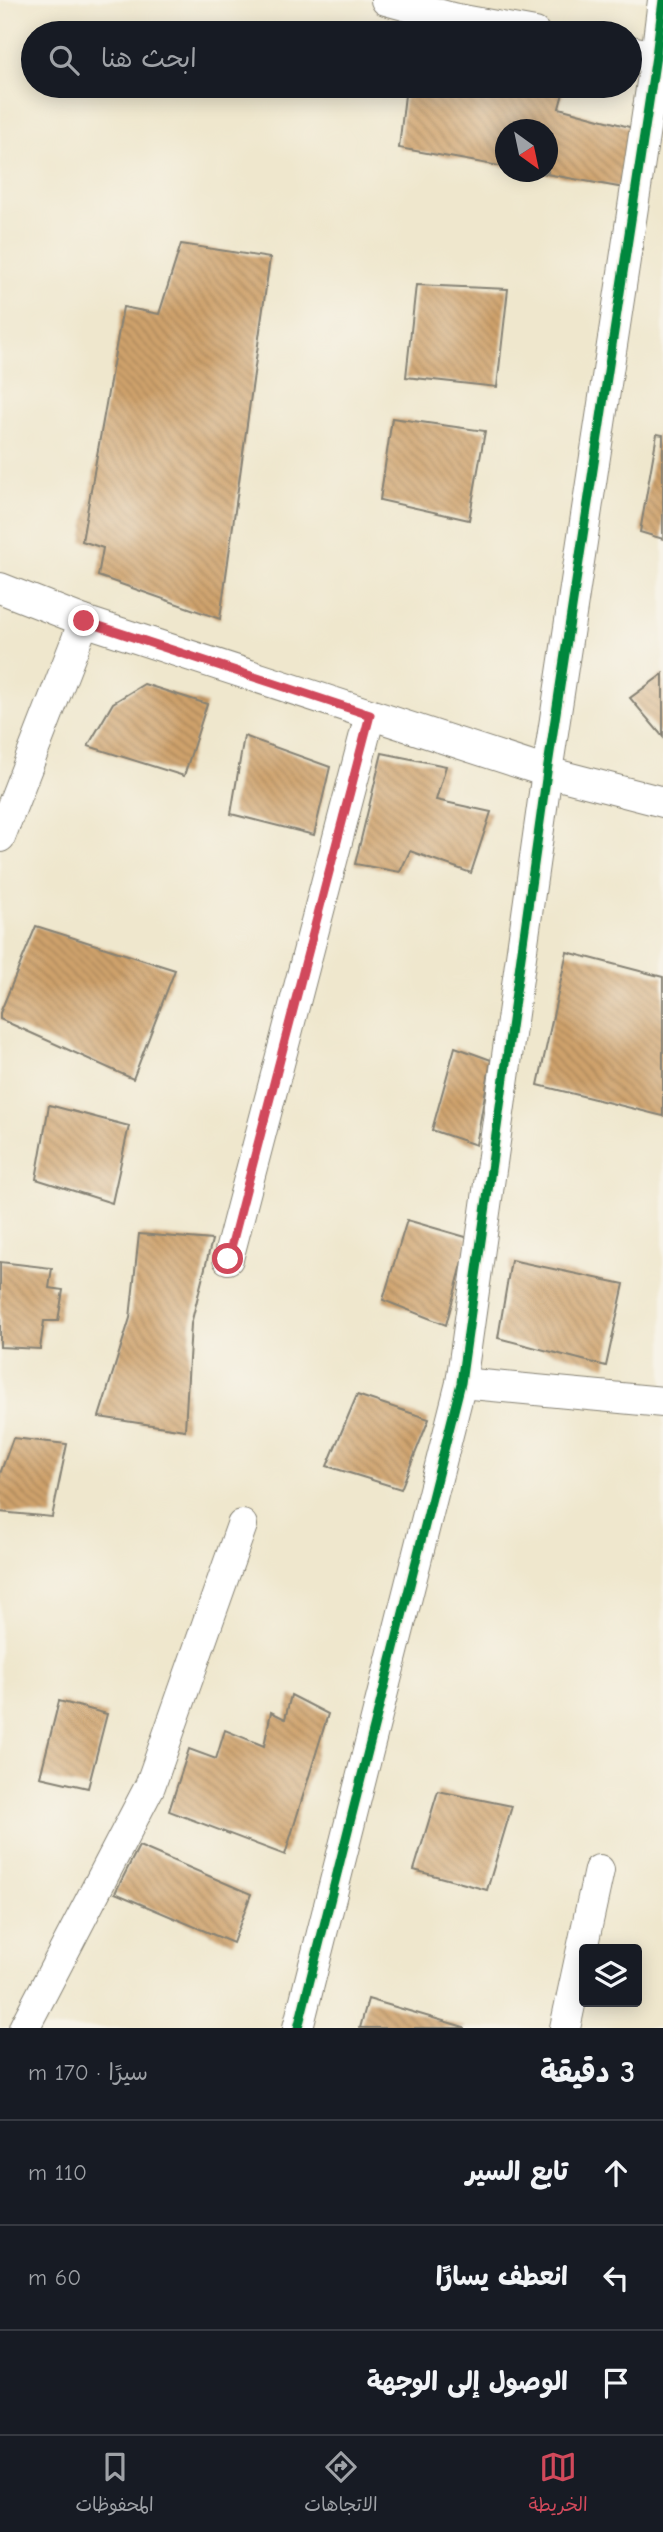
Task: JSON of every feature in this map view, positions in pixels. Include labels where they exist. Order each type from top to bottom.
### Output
[{"type":"street","points":[[386,0],[469,21]]},
{"type":"street","points":[[298,2028],[461,1384],[650,54],[663,0]]},
{"type":"street","points":[[0,588],[84,621],[370,715],[547,772],[663,802]]},
{"type":"street","points":[[0,837],[84,621]]},
{"type":"street","points":[[228,1259],[370,715]]},
{"type":"street","points":[[461,1384],[663,1402]]},
{"type":"street","points":[[24,2028],[150,1786],[242,1525]]},
{"type":"street","points":[[565,2028],[599,1870]]},
{"type":"building","points":[[405,98],[562,98],[559,108],[633,128],[624,188],[558,176],[558,119],[495,119],[495,165],[399,148]]},
{"type":"building","points":[[181,244],[270,258],[220,619],[98,576],[103,548],[82,541],[123,307],[159,314]]},
{"type":"building","points":[[416,285],[508,289],[497,387],[406,377]]},
{"type":"building","points":[[392,418],[485,431],[469,520],[380,500]]},
{"type":"building","points":[[657,434],[663,435],[663,539],[640,532]]},
{"type":"building","points":[[663,674],[663,737],[630,698]]},
{"type":"building","points":[[144,684],[207,704],[184,776],[88,746],[113,703]]},
{"type":"building","points":[[244,736],[330,767],[314,835],[231,814]]},
{"type":"building","points":[[382,753],[446,766],[436,800],[491,812],[471,873],[410,851],[400,872],[355,864]]},
{"type":"building","points":[[36,926],[175,970],[133,1079],[0,1019],[0,1013]]},
{"type":"building","points":[[567,952],[663,977],[663,1116],[538,1085]]},
{"type":"building","points":[[455,1047],[491,1060],[476,1145],[432,1130]]},
{"type":"building","points":[[49,1105],[129,1126],[112,1203],[36,1179]]},
{"type":"building","points":[[407,1220],[469,1238],[446,1325],[383,1300]]},
{"type":"building","points":[[139,1234],[212,1240],[191,1324],[185,1430],[99,1417],[130,1318]]},
{"type":"building","points":[[511,1260],[624,1284],[606,1366],[498,1338]]},
{"type":"building","points":[[0,1262],[52,1268],[49,1288],[63,1290],[58,1321],[44,1321],[40,1349],[0,1347]]},
{"type":"building","points":[[357,1395],[429,1419],[401,1489],[327,1466]]},
{"type":"building","points":[[13,1438],[67,1444],[52,1517],[0,1512],[0,1474]]},
{"type":"building","points":[[291,1695],[328,1714],[285,1855],[169,1811],[189,1749],[216,1759],[225,1730],[264,1746],[271,1712],[285,1719]]},
{"type":"building","points":[[59,1701],[107,1714],[88,1788],[40,1777]]},
{"type":"building","points":[[438,1791],[512,1806],[487,1890],[414,1870]]},
{"type":"building","points":[[139,1846],[251,1894],[233,1943],[115,1893]]},
{"type":"building","points":[[368,1999],[464,2027],[464,2028],[360,2028]]},
{"type":"cycle path","points":[[298,2028],[461,1383],[547,772],[663,0]]},
{"type":"route","points":[[84,621],[370,715],[228,1259]]}]
